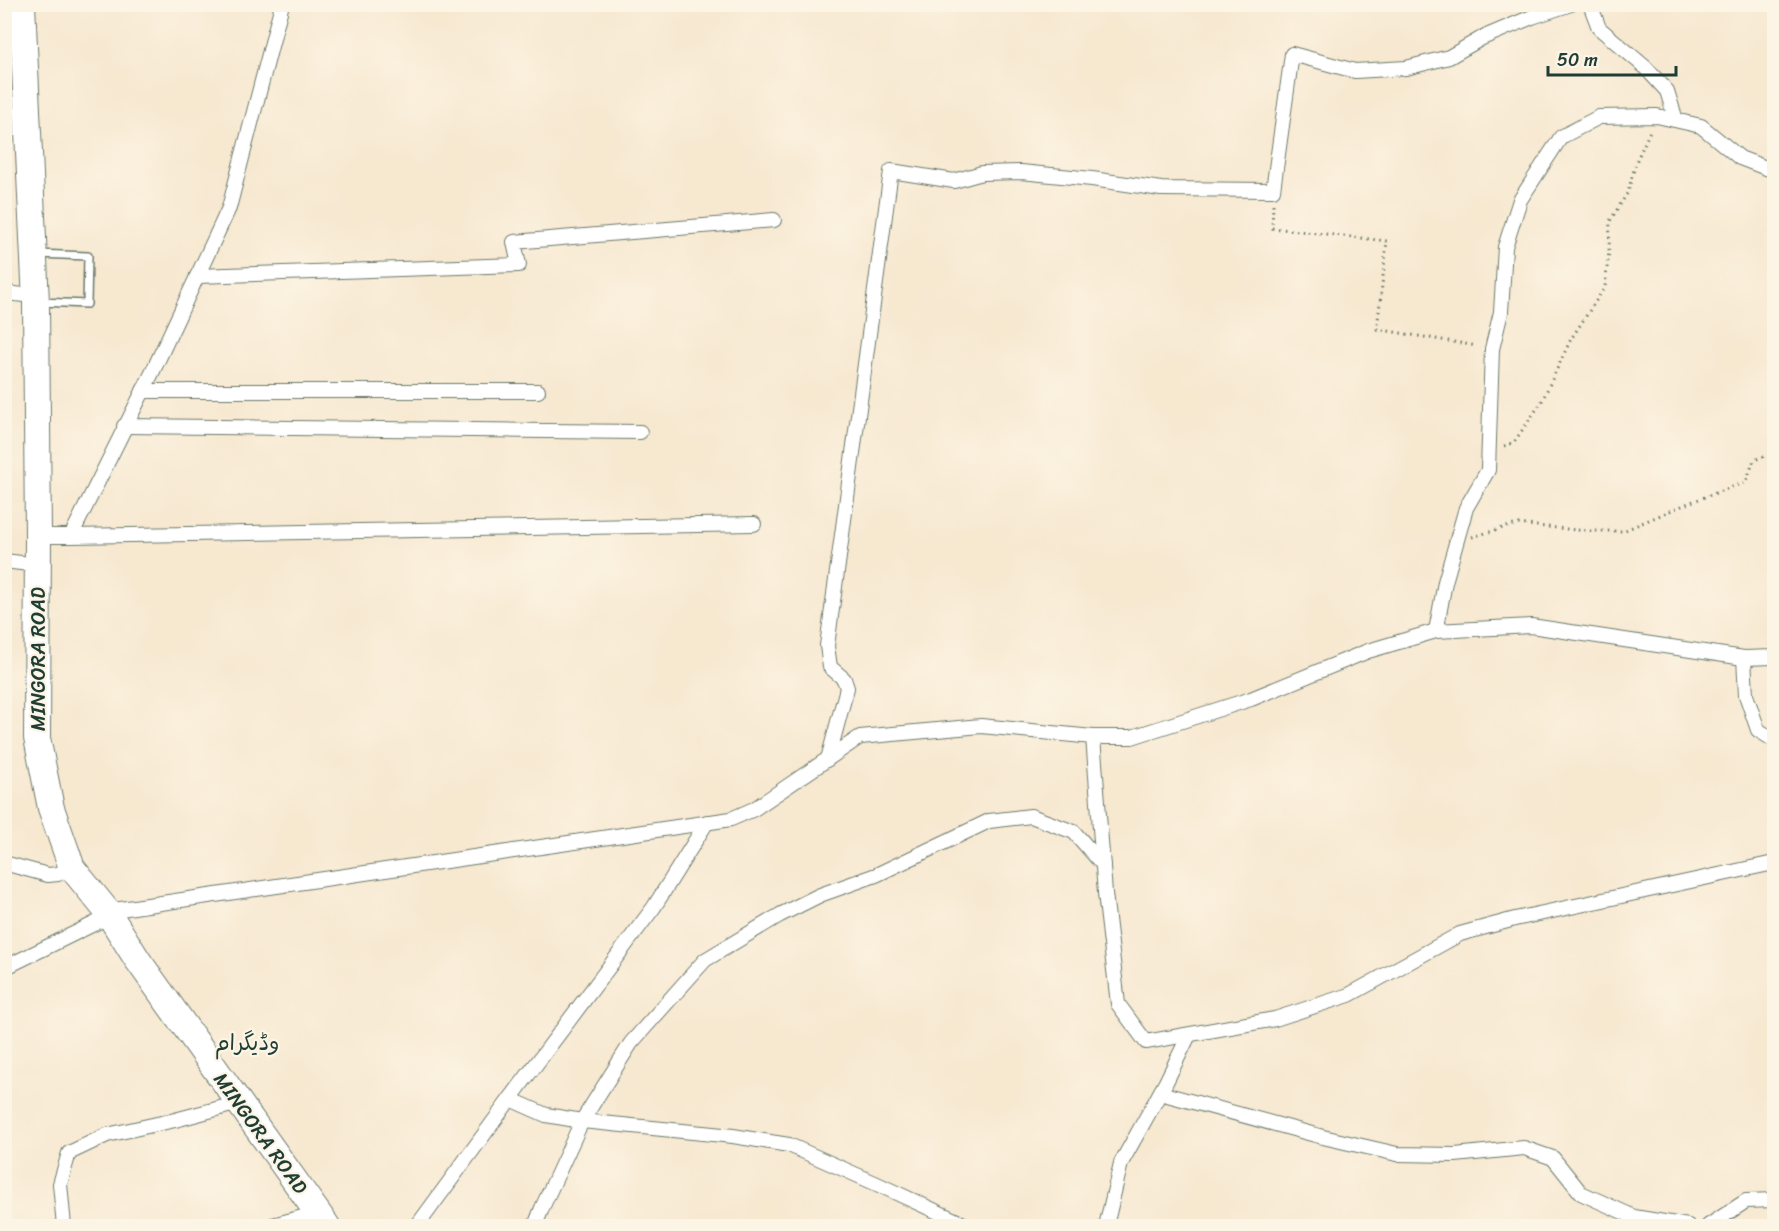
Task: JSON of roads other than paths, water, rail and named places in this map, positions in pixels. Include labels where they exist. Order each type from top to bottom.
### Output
[{"type":"highway","name":"MINGORA ROAD","points":[[22,4],[35,299],[38,536],[37,738],[51,808],[72,868],[109,914],[137,959],[323,1220]]},
{"type":"street","points":[[70,536],[143,391],[229,208],[282,4]]},
{"type":"street","points":[[828,759],[847,688],[843,679],[830,667],[827,646],[891,171],[954,181],[982,173],[1021,172],[1161,189],[1274,190],[1292,54],[1355,71],[1406,68],[1449,57],[1492,34],[1571,4]]},
{"type":"street","points":[[1590,4],[1599,28],[1645,67],[1667,91],[1676,120]]},
{"type":"street","points":[[1436,631],[1445,582],[1466,508],[1488,470],[1492,349],[1501,312],[1505,247],[1520,200],[1561,137],[1599,117],[1657,116],[1701,126],[1740,158],[1774,171]]},
{"type":"street","points":[[197,276],[519,265],[514,242],[774,220]]},
{"type":"street","points":[[4,293],[35,299]]},
{"type":"street","points":[[143,391],[538,391]]},
{"type":"street","points":[[124,426],[640,432]]},
{"type":"street","points":[[38,536],[754,524]]},
{"type":"street","points":[[4,561],[38,565]]},
{"type":"street","points":[[4,968],[109,914],[731,819],[754,810],[860,737],[981,726],[1093,737],[1132,737],[1251,699],[1368,651],[1436,631],[1531,626],[1744,658],[1774,657]]},
{"type":"street","points":[[1744,658],[1746,695],[1758,730],[1774,740]]},
{"type":"street","points":[[1093,737],[1103,865],[1118,1004],[1146,1042],[1275,1019],[1349,995],[1460,934],[1515,919],[1774,863]]},
{"type":"street","points":[[536,1227],[542,1208],[582,1121],[631,1043],[705,960],[780,915],[820,895],[876,875],[989,822],[1031,816],[1074,832],[1103,865]]},
{"type":"street","points":[[417,1227],[654,907],[707,822]]},
{"type":"street","points":[[4,863],[48,875],[58,874],[72,868]]},
{"type":"street","points":[[1106,1227],[1121,1163],[1189,1035]]},
{"type":"street","points":[[1160,1093],[1323,1137],[1397,1154],[1455,1155],[1524,1148],[1553,1158],[1581,1193],[1634,1217],[1688,1227]]},
{"type":"street","points":[[510,1099],[546,1115],[582,1121],[722,1135],[789,1145],[968,1227]]},
{"type":"street","points":[[64,1227],[60,1184],[69,1153],[107,1135],[239,1103]]},
{"type":"street","points":[[1708,1227],[1746,1201],[1774,1200]]},
{"type":"street","points":[[269,1227],[323,1220]]},
{"type":"lane","points":[[34,254],[88,256],[87,304],[35,299]]},
{"type":"district","name":"وڈیگرام","points":[[247,1042]]}]
